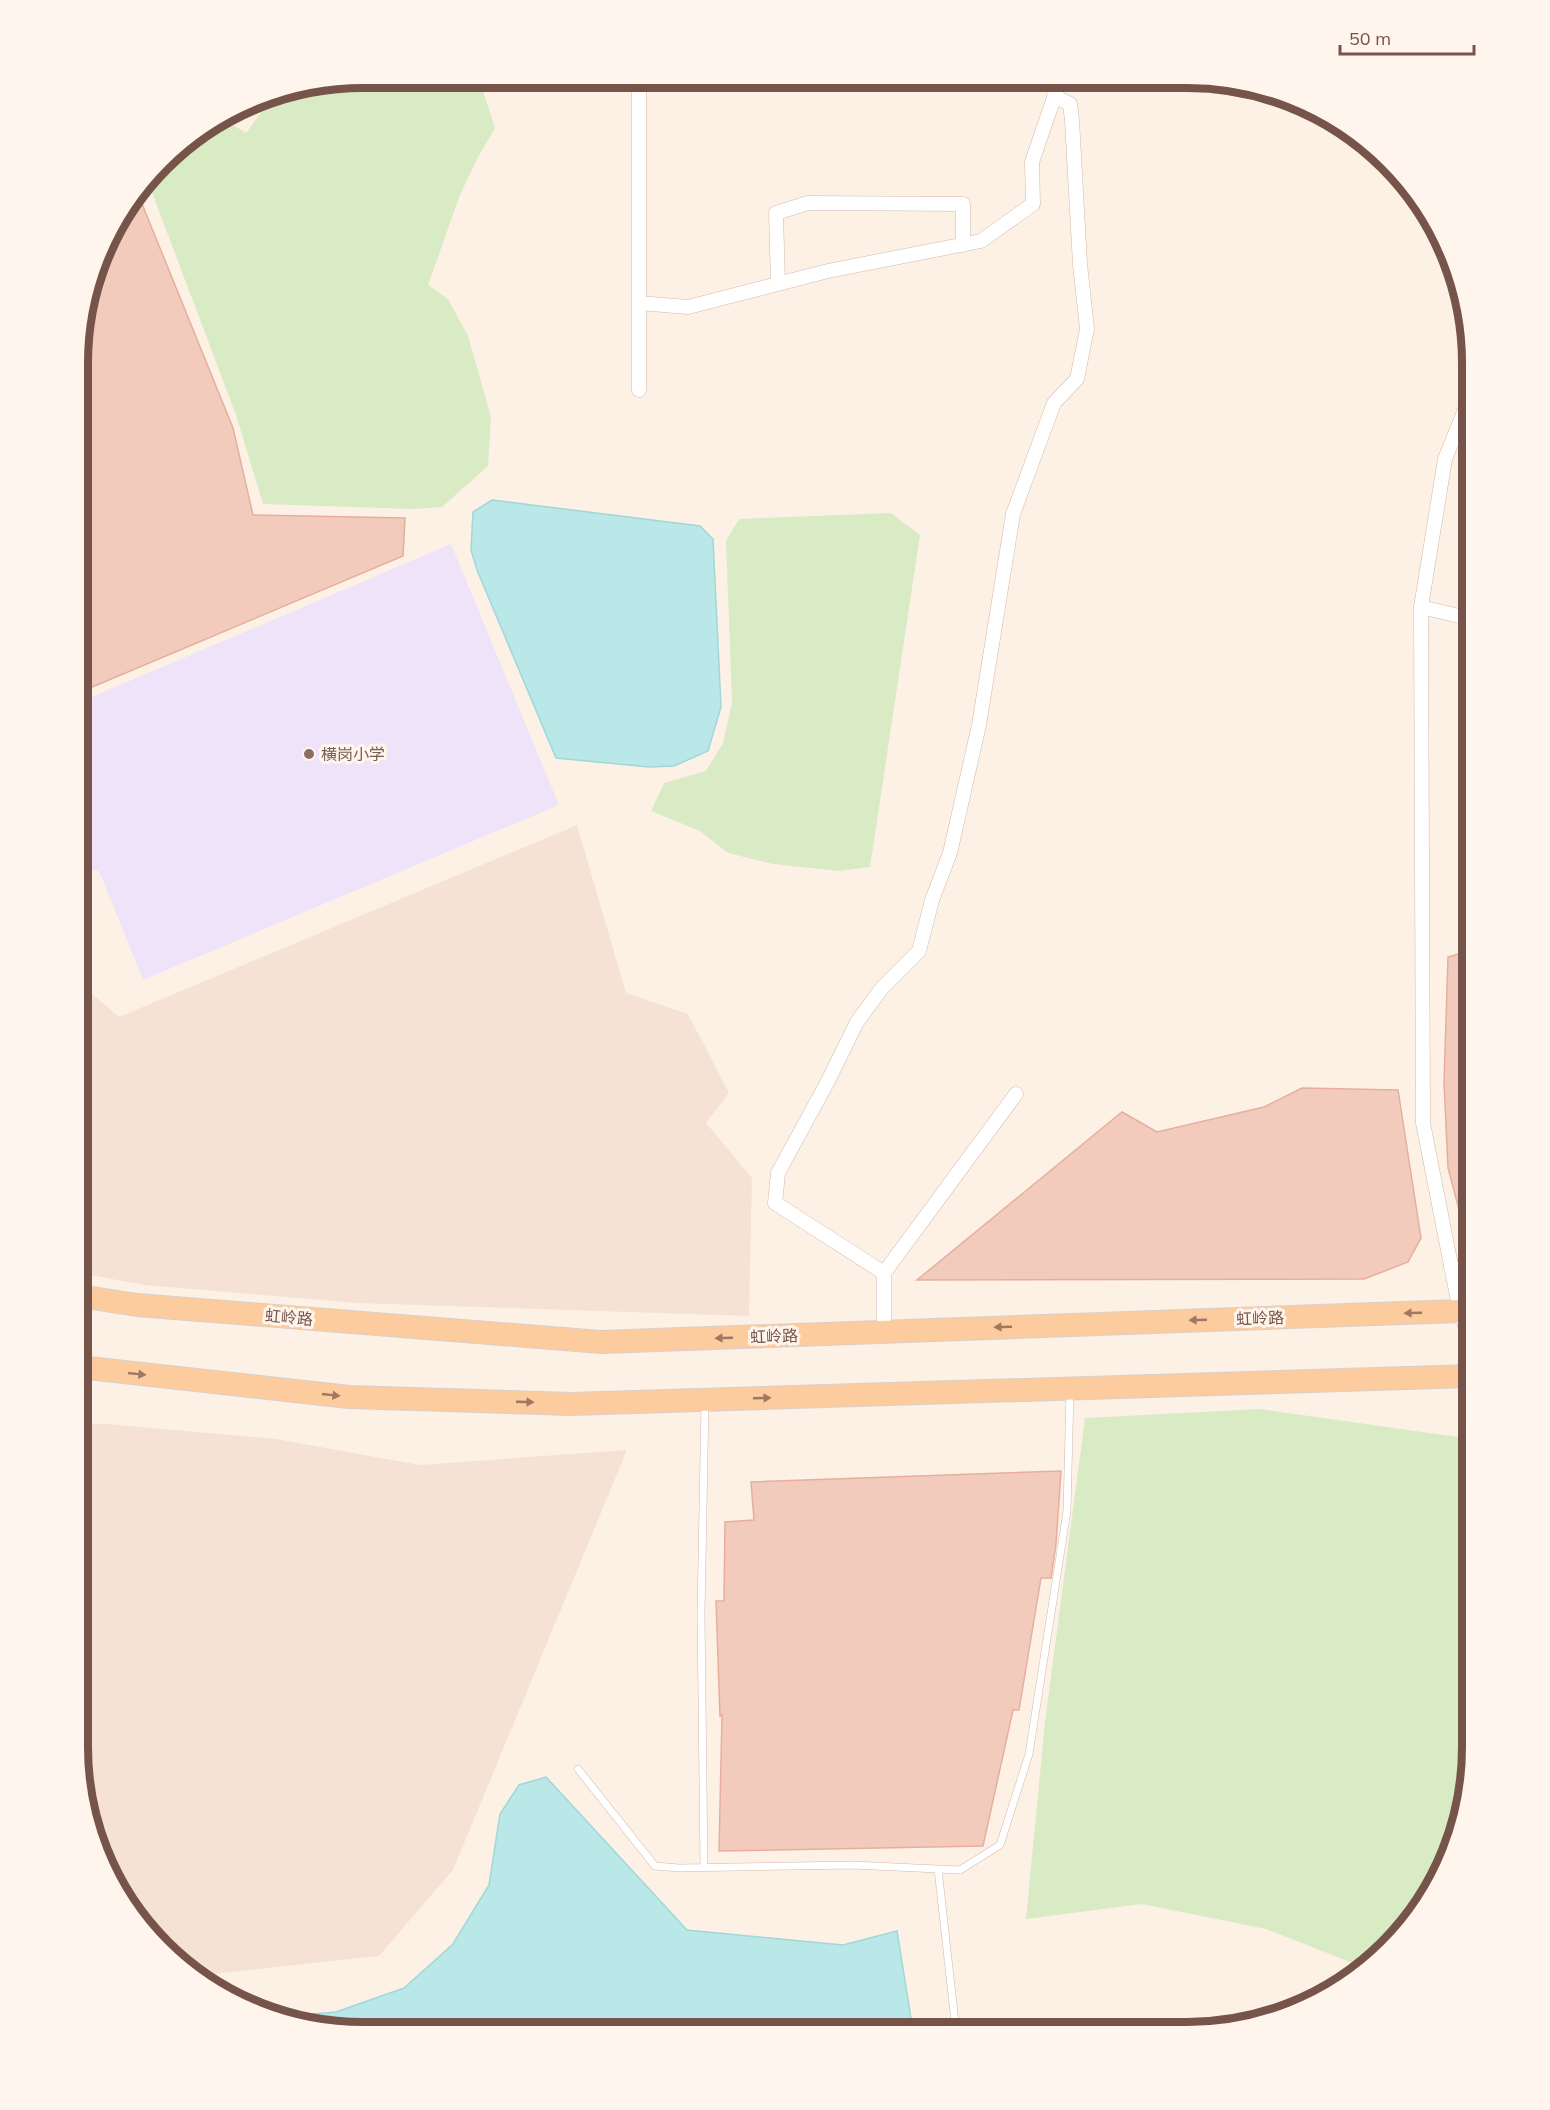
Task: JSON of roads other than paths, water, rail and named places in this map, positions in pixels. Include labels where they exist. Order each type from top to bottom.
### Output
[{"type":"main road","name":"虹岭路","points":[[88,1297],[137,1305],[601,1342],[1462,1312]]},
{"type":"main road","points":[[88,1368],[349,1397],[571,1404],[1462,1376]]},
{"type":"street","points":[[639,88],[639,390]]},
{"type":"street","points":[[639,303],[688,307],[828,271],[981,241],[1033,204],[1032,162],[1057,88]]},
{"type":"street","points":[[884,1273],[775,1203],[778,1173],[857,1022],[882,988],[919,951],[932,900],[950,853],[979,725],[1013,514],[1054,403],[1077,379],[1087,329],[1080,264],[1072,120],[1070,104],[1054,96]]},
{"type":"street","points":[[778,284],[776,213],[808,203],[963,204],[963,245]]},
{"type":"street","points":[[1462,417],[1445,459],[1421,607],[1423,1123],[1451,1268],[1462,1300]]},
{"type":"street","points":[[1421,607],[1462,617]]},
{"type":"street","points":[[884,1332],[884,1273],[1016,1094]]},
{"type":"street","points":[[1451,1268],[1462,1270]]},
{"type":"lane","points":[[578,1769],[655,1866],[704,1868],[852,1865],[960,1870],[1000,1845],[1029,1754],[1067,1511],[1071,1389]]},
{"type":"lane","points":[[704,1868],[701,1614],[705,1400]]},
{"type":"lane","points":[[938,1869],[955,2022]]},
{"type":"water","points":[[492,500],[700,526],[713,539],[721,707],[708,751],[674,766],[649,767],[556,758],[477,570],[471,550],[473,512]]},
{"type":"water","points":[[546,1777],[687,1930],[843,1945],[897,1931],[912,2022],[363,2022],[304,2015],[336,2012],[404,1988],[453,1944],[489,1885],[500,1814],[519,1785]]},
{"type":"place","name":"横岗小学","points":[[309,754]]}]
